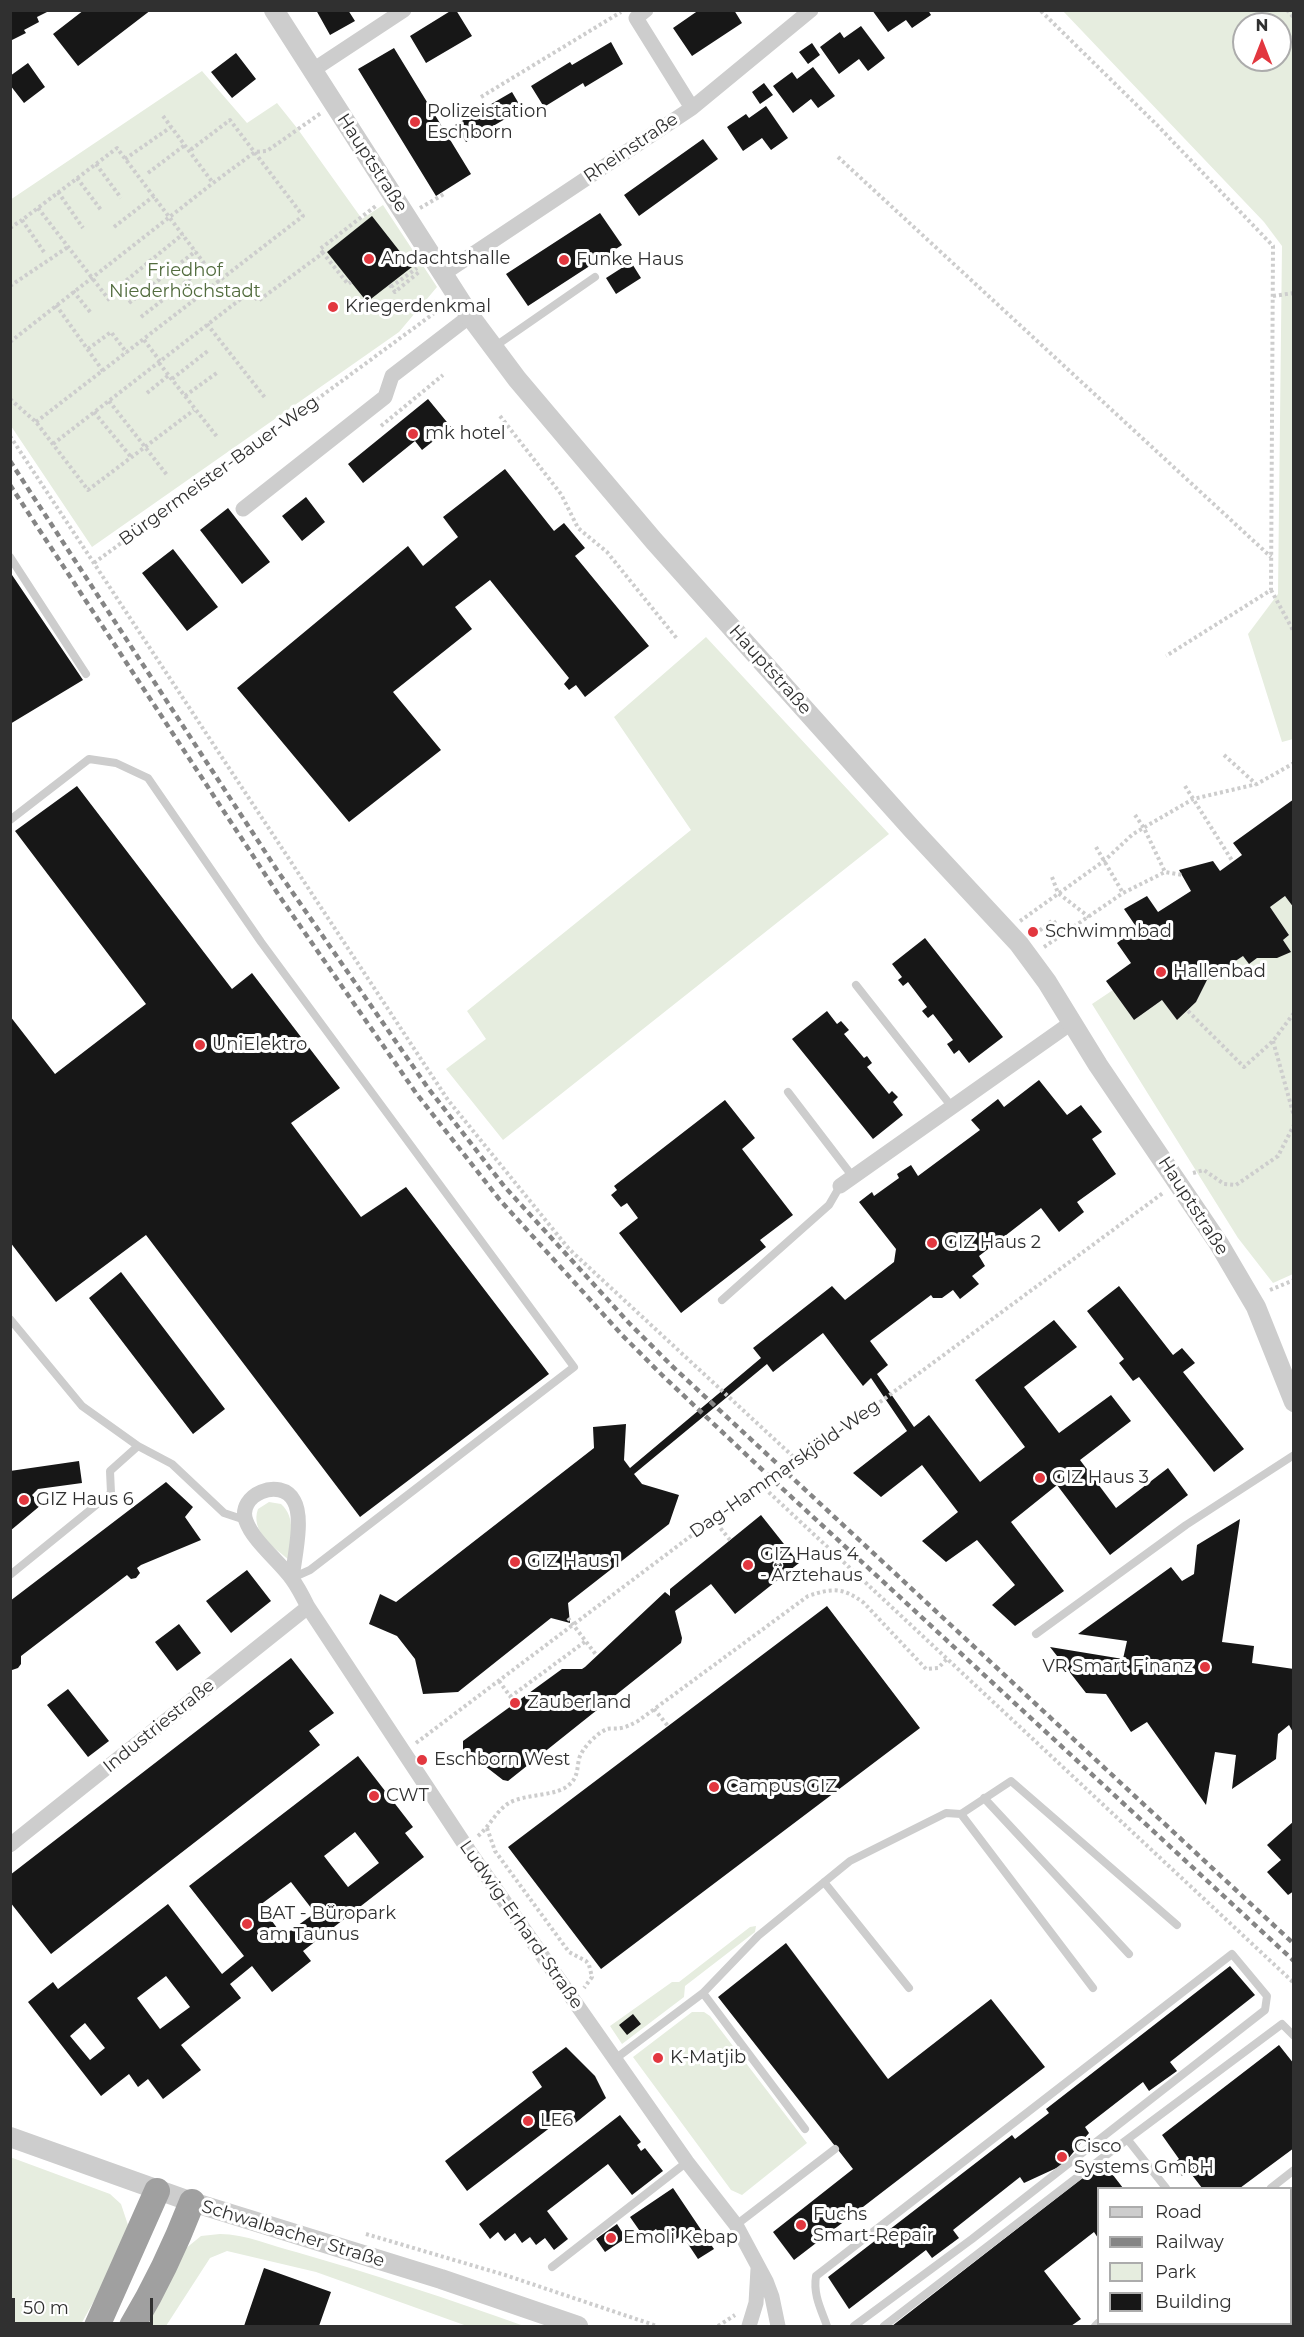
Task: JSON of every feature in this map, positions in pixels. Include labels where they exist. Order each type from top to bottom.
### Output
[{"type":"highway","points":[[97,2326],[157,2191]]},
{"type":"highway","points":[[132,2326],[173,2251],[192,2202]]},
{"type":"street","name":"Hauptstraße","points":[[274,10],[470,316],[493,348],[654,541],[912,829],[1008,930],[1047,982],[1071,1023],[1192,1175],[1256,1308],[1293,1402]]},
{"type":"street","points":[[313,70],[404,10]]},
{"type":"street","points":[[646,10],[636,18],[692,108]]},
{"type":"street","name":"Rheinstraße","points":[[443,274],[692,108],[811,10]]},
{"type":"street","points":[[243,509],[384,397],[392,376],[470,316]]},
{"type":"street","points":[[840,1186],[1071,1023]]},
{"type":"street","points":[[245,1520],[249,1502],[256,1494],[266,1489],[276,1489],[287,1493],[294,1500],[298,1514],[292,1579]]},
{"type":"street","name":"Ludwig-Erhard-Straße","points":[[245,1520],[252,1533],[292,1579],[308,1607],[465,1845],[687,2162],[736,2225],[772,2297],[778,2326]]},
{"type":"street","name":"Industriestraße","points":[[10,1845],[308,1607]]},
{"type":"street","name":"Schwalbacher Straße","points":[[10,2137],[157,2191],[441,2279],[578,2326]]},
{"type":"street","points":[[749,2326],[756,2303],[758,2266]]},
{"type":"lane","points":[[493,348],[595,277]]},
{"type":"lane","points":[[10,557],[86,674]]},
{"type":"lane","points":[[10,820],[89,759],[116,763],[148,778],[261,942],[574,1367],[310,1570],[292,1579]]},
{"type":"lane","points":[[856,985],[952,1107]]},
{"type":"lane","points":[[788,1092],[853,1177]]},
{"type":"lane","points":[[722,1300],[829,1205],[840,1186]]},
{"type":"lane","points":[[10,1318],[82,1406],[138,1446],[172,1464],[224,1513],[245,1520]]},
{"type":"lane","points":[[10,1575],[111,1493],[110,1470],[138,1446]]},
{"type":"lane","points":[[1036,1634],[1186,1525],[1293,1455]]},
{"type":"lane","points":[[615,2059],[703,1993],[758,1936],[850,1861],[946,1813],[962,1814],[1011,1781],[1178,1925]]},
{"type":"lane","points":[[984,1798],[1129,1954]]},
{"type":"lane","points":[[962,1814],[1093,1988]]},
{"type":"lane","points":[[825,1882],[909,1988]]},
{"type":"lane","points":[[827,2326],[816,2294],[816,2276],[1232,1954],[1267,1996],[1265,2010],[972,2239],[855,2326]]},
{"type":"lane","points":[[703,1993],[805,2129]]},
{"type":"lane","points":[[884,2326],[1282,2024],[1293,2036]]},
{"type":"lane","points":[[1128,2140],[1165,2187]]},
{"type":"lane","points":[[736,2225],[835,2149]]},
{"type":"lane","points":[[552,2267],[687,2162]]},
{"type":"lane","points":[[1272,2187],[1293,2170]]},
{"type":"lane","points":[[972,2239],[972,2232],[1034,2184]]},
{"type":"path","points":[[481,97],[624,10]]},
{"type":"path","points":[[1287,10],[1293,18]]},
{"type":"path","points":[[1042,11],[1157,125],[1273,246],[1270,590],[1293,632]]},
{"type":"path","points":[[10,342],[169,216],[255,152],[267,151],[334,104]]},
{"type":"path","points":[[163,116],[213,183]]},
{"type":"path","points":[[36,422],[303,216],[230,120],[189,151]]},
{"type":"path","points":[[125,159],[171,127]]},
{"type":"path","points":[[148,173],[185,145]]},
{"type":"path","points":[[10,228],[117,148],[219,283]]},
{"type":"path","points":[[838,157],[1272,558]]},
{"type":"path","points":[[96,164],[121,198]]},
{"type":"path","points":[[77,178],[101,210]]},
{"type":"path","points":[[58,192],[83,228]]},
{"type":"path","points":[[351,282],[348,284],[320,249],[396,198],[412,195],[420,209],[444,194],[442,192]]},
{"type":"path","points":[[114,227],[154,196]]},
{"type":"path","points":[[38,208],[110,302]]},
{"type":"path","points":[[22,220],[44,252]]},
{"type":"path","points":[[117,288],[183,234]]},
{"type":"path","points":[[10,286],[68,247]]},
{"type":"path","points":[[129,303],[196,251]]},
{"type":"path","points":[[52,444],[251,291],[258,301],[323,253]]},
{"type":"path","points":[[141,317],[206,266]]},
{"type":"path","points":[[402,287],[395,292],[390,286],[414,268],[421,267]]},
{"type":"path","name":"Bürgermeister-Bauer-Weg","points":[[94,563],[433,314],[443,274]]},
{"type":"path","points":[[74,291],[91,313]]},
{"type":"path","points":[[1273,296],[1293,293]]},
{"type":"path","points":[[56,305],[104,371]]},
{"type":"path","points":[[207,324],[266,399]]},
{"type":"path","points":[[88,349],[111,332],[127,353]]},
{"type":"path","points":[[144,340],[194,410],[218,438]]},
{"type":"path","points":[[147,393],[209,350]]},
{"type":"path","points":[[185,396],[218,372]]},
{"type":"path","points":[[381,426],[443,375]]},
{"type":"path","points":[[10,399],[36,422],[88,490],[194,410]]},
{"type":"path","points":[[109,400],[167,475]]},
{"type":"path","points":[[94,412],[131,457]]},
{"type":"path","points":[[500,416],[561,494],[578,528],[607,552],[678,640]]},
{"type":"path","points":[[10,436],[448,1100],[569,1249],[799,1462]]},
{"type":"path","points":[[1166,656],[1270,590]]},
{"type":"path","points":[[1224,755],[1257,784]]},
{"type":"path","points":[[1008,930],[1104,861],[1132,834],[1193,799],[1257,784],[1293,762]]},
{"type":"path","points":[[1185,786],[1233,862]]},
{"type":"path","points":[[1135,815],[1144,828],[1165,872]]},
{"type":"path","points":[[1096,847],[1123,893]]},
{"type":"path","points":[[1051,942],[1123,893],[1165,872],[1182,875]]},
{"type":"path","points":[[1052,877],[1058,893],[1089,916]]},
{"type":"path","points":[[1030,939],[1053,920],[1063,934]]},
{"type":"path","points":[[1188,1011],[1244,1067],[1273,1041],[1293,1013]]},
{"type":"path","points":[[1273,1041],[1293,1116]]},
{"type":"path","points":[[1192,1175],[1204,1170],[1224,1184],[1236,1185],[1278,1156],[1293,1125]]},
{"type":"path","name":"Dag-Hammarskjöld-Weg","points":[[414,1766],[408,1749],[760,1484],[799,1462],[1192,1175]]},
{"type":"path","points":[[1270,1290],[1293,1280]]},
{"type":"path","points":[[760,1484],[1293,1983]]},
{"type":"path","points":[[713,1519],[730,1540]]},
{"type":"path","points":[[465,1845],[487,1828],[508,1803],[570,1784],[578,1772],[579,1757],[593,1738],[606,1730],[620,1729],[638,1721],[808,1596],[827,1590],[847,1592],[864,1603],[926,1669],[938,1668],[946,1659]]},
{"type":"path","points":[[568,1618],[597,1656]]},
{"type":"path","points":[[510,1696],[586,1641]]},
{"type":"path","points":[[499,1681],[515,1703]]},
{"type":"path","points":[[654,1709],[668,1726]]},
{"type":"path","points":[[487,1828],[495,1851],[551,1929],[569,1952],[589,1965],[592,1977],[582,1991]]},
{"type":"path","points":[[718,2326],[738,2312]]},
{"type":"green space","points":[[1063,11],[1293,11],[1293,739],[1282,742],[1248,634],[1278,594],[1282,246],[1264,222]]},
{"type":"green space","name":"Friedhof Niederhöchstadt","points":[[202,71],[247,123],[277,103],[362,219],[383,205],[437,287],[399,332],[92,547],[11,426],[10,200]]},
{"type":"green space","points":[[706,637],[889,834],[503,1140],[446,1069],[486,1039],[467,1011],[691,830],[614,717]]},
{"type":"green space","points":[[1285,896],[1294,908],[1293,1274],[1273,1283],[1238,1238],[1092,1004],[1113,990],[1134,1020],[1162,1000],[1177,1020],[1196,1002],[1207,980],[1243,956],[1249,964],[1257,958],[1276,958],[1290,952],[1283,940],[1289,935],[1270,907]]},
{"type":"green space","points":[[269,1502],[281,1504],[289,1516],[291,1537],[288,1559],[264,1538],[257,1524],[258,1509]]},
{"type":"green space","points":[[756,1926],[755,1932],[685,1986],[684,1997],[622,2044],[610,2026],[672,1982],[679,1982],[750,1927]]},
{"type":"green space","points":[[692,2012],[704,2012],[710,2016],[807,2143],[742,2195],[731,2190],[633,2057]]},
{"type":"green space","points":[[10,2157],[110,2194],[121,2204],[128,2225],[117,2259],[80,2326],[11,2326]]},
{"type":"green space","points":[[220,2234],[249,2238],[354,2269],[524,2326],[467,2326],[316,2272],[227,2251],[210,2258],[166,2326],[145,2326],[185,2249],[201,2236]]},
{"type":"building","points":[[10,10],[51,10],[37,17],[39,22],[24,30],[26,33],[10,41]]},
{"type":"building","points":[[84,10],[151,10],[78,66],[53,34]]},
{"type":"building","points":[[316,10],[348,10],[355,21],[330,35]]},
{"type":"building","points":[[452,10],[456,10],[472,36],[426,63],[410,36]]},
{"type":"building","points":[[699,10],[734,10],[742,23],[692,56],[673,28]]},
{"type":"building","points":[[872,10],[928,10],[931,15],[912,28],[906,20],[888,32]]},
{"type":"building","points":[[861,26],[885,58],[868,71],[859,59],[839,74],[820,47],[840,32],[844,38]]},
{"type":"building","points":[[611,42],[623,64],[585,87],[583,83],[544,107],[531,86],[570,62],[572,65]]},
{"type":"building","points":[[812,43],[820,55],[808,64],[799,52]]},
{"type":"building","name":"Polizeistation Eschborn","points":[[394,48],[471,174],[436,196],[358,69]]},
{"type":"building","points":[[236,53],[256,79],[232,98],[211,72]]},
{"type":"building","points":[[28,63],[45,87],[24,103],[10,85],[10,76]]},
{"type":"building","points":[[813,67],[835,96],[818,108],[811,99],[793,113],[773,86],[792,72],[797,79]]},
{"type":"building","points":[[764,83],[773,95],[760,104],[752,92]]},
{"type":"building","points":[[512,92],[522,109],[466,142],[455,125]]},
{"type":"building","points":[[766,106],[788,138],[771,150],[762,138],[743,151],[727,127],[746,114],[749,118]]},
{"type":"building","points":[[703,139],[718,159],[639,216],[624,195]]},
{"type":"building","name":"Funke Haus","points":[[600,213],[622,245],[528,306],[506,274]]},
{"type":"building","name":"Andachtshalle","points":[[372,216],[412,267],[367,302],[327,252]]},
{"type":"building","points":[[631,262],[641,278],[616,294],[606,278]]},
{"type":"building","name":"mk hotel","points":[[428,399],[451,427],[422,450],[415,441],[363,483],[348,464]]},
{"type":"building","points":[[505,469],[554,531],[564,523],[585,548],[575,556],[649,646],[585,697],[576,685],[569,690],[564,684],[569,678],[490,580],[455,607],[472,629],[393,692],[441,750],[349,822],[237,688],[408,546],[423,566],[458,537],[443,517]]},
{"type":"building","points":[[306,497],[325,522],[302,541],[282,516]]},
{"type":"building","points":[[228,508],[270,562],[242,584],[200,530]]},
{"type":"building","points":[[173,549],[218,607],[187,631],[142,573]]},
{"type":"building","points":[[10,572],[83,680],[10,724]]},
{"type":"building","points":[[77,786],[232,989],[252,973],[340,1088],[291,1123],[361,1217],[406,1187],[549,1374],[360,1517],[146,1235],[56,1302],[10,1242],[10,1016],[55,1074],[146,1004],[15,831]]},
{"type":"building","points":[[1294,799],[1294,908],[1285,896],[1270,907],[1289,935],[1283,940],[1291,952],[1277,958],[1257,958],[1249,964],[1243,956],[1207,980],[1196,1002],[1177,1020],[1162,1000],[1134,1020],[1106,981],[1131,963],[1117,943],[1137,928],[1124,909],[1147,896],[1158,912],[1191,891],[1179,870],[1213,861],[1220,871],[1242,855],[1233,843]]},
{"type":"building","points":[[925,938],[1003,1037],[969,1063],[959,1050],[954,1054],[947,1044],[953,1040],[933,1014],[928,1018],[922,1011],[927,1007],[908,982],[903,986],[898,980],[902,977],[892,964]]},
{"type":"building","points":[[827,1011],[837,1024],[841,1021],[849,1030],[844,1034],[864,1058],[867,1056],[872,1063],[867,1067],[889,1094],[892,1091],[898,1097],[893,1102],[903,1115],[873,1139],[792,1039]]},
{"type":"building","points":[[1039,1080],[1067,1115],[1081,1105],[1102,1132],[1092,1139],[1116,1174],[1077,1202],[1084,1212],[1059,1232],[1041,1208],[979,1256],[985,1266],[972,1276],[979,1284],[960,1299],[953,1290],[942,1298],[933,1298],[931,1295],[870,1341],[888,1365],[877,1374],[914,1427],[929,1415],[980,1482],[1025,1447],[975,1380],[1054,1320],[1077,1347],[1024,1387],[1059,1433],[1111,1395],[1131,1421],[1080,1460],[1116,1508],[1168,1468],[1188,1495],[1110,1555],[1057,1485],[1011,1522],[1064,1591],[1015,1626],[992,1605],[1015,1585],[977,1540],[946,1562],[922,1541],[958,1512],[922,1465],[881,1497],[853,1473],[907,1431],[871,1378],[863,1386],[823,1333],[773,1372],[767,1364],[634,1474],[642,1484],[679,1495],[669,1524],[568,1603],[570,1623],[551,1618],[458,1692],[423,1694],[415,1659],[397,1636],[369,1624],[380,1594],[396,1602],[594,1448],[593,1427],[626,1424],[624,1460],[630,1468],[761,1358],[753,1348],[832,1286],[845,1300],[894,1262],[896,1249],[859,1202],[872,1192],[874,1196],[899,1178],[897,1174],[911,1165],[918,1176],[980,1130],[971,1120],[998,1099],[1004,1107]]},
{"type":"building","points":[[725,1100],[755,1138],[742,1149],[793,1215],[760,1240],[766,1247],[681,1313],[619,1233],[638,1218],[627,1203],[621,1207],[611,1195],[617,1190],[614,1186]]},
{"type":"building","points":[[121,1272],[225,1409],[193,1434],[89,1298]]},
{"type":"building","points":[[1119,1286],[1173,1355],[1182,1348],[1195,1363],[1183,1372],[1244,1449],[1214,1472],[1139,1377],[1133,1381],[1119,1363],[1124,1359],[1087,1311]]},
{"type":"building","name":"GIZ Haus 6","points":[[79,1461],[82,1483],[38,1489],[32,1495],[41,1505],[10,1531],[10,1471]]},
{"type":"building","points":[[166,1482],[193,1507],[185,1517],[201,1540],[141,1565],[137,1568],[140,1573],[136,1578],[131,1579],[127,1575],[21,1656],[21,1664],[12,1670],[10,1601]]},
{"type":"building","points":[[761,1515],[799,1563],[735,1614],[711,1584],[675,1611],[682,1638],[681,1643],[508,1781],[503,1780],[463,1749],[463,1741],[562,1669],[585,1667],[665,1592],[670,1596],[670,1589]]},
{"type":"building","points":[[1240,1519],[1222,1642],[1254,1646],[1252,1663],[1294,1669],[1294,1734],[1289,1725],[1278,1734],[1276,1759],[1232,1789],[1236,1755],[1215,1752],[1206,1805],[1147,1722],[1131,1732],[1106,1694],[1086,1693],[1050,1647],[1123,1659],[1127,1641],[1078,1634],[1171,1567],[1182,1581],[1194,1574],[1197,1545]]},
{"type":"building","points":[[247,1570],[271,1601],[231,1633],[206,1601]]},
{"type":"building","name":"Campus GIZ","points":[[827,1606],[920,1728],[601,1969],[508,1847]]},
{"type":"building","points":[[179,1624],[201,1653],[177,1671],[155,1642]]},
{"type":"building","points":[[291,1658],[334,1713],[309,1731],[320,1745],[51,1954],[10,1902],[10,1875]]},
{"type":"building","points":[[68,1689],[109,1741],[88,1757],[47,1705]]},
{"type":"building","name":"BAT - Büropark am Taunus","points":[[358,1756],[413,1827],[405,1833],[424,1857],[303,1951],[311,1961],[272,1992],[252,1966],[230,1984],[241,1998],[181,2045],[201,2070],[163,2099],[148,2079],[138,2087],[129,2074],[101,2096],[28,2002],[53,1982],[58,1989],[168,1904],[222,1974],[244,1956],[189,1886]],"holes":[[[355,1832],[379,1863],[348,1887],[324,1856]],[[291,1882],[315,1913],[283,1936],[260,1905]],[[166,1976],[190,2007],[160,2029],[137,1998]],[[85,2023],[105,2048],[90,2060],[70,2036]]]},
{"type":"building","points":[[1294,1821],[1294,1891],[1288,1895],[1267,1872],[1281,1860],[1267,1845]]},
{"type":"building","points":[[786,1943],[888,2079],[991,1999],[1045,2067],[794,2260],[773,2232],[853,2169],[718,1997]]},
{"type":"building","points":[[1230,1966],[1255,1995],[1170,2062],[1177,2071],[1149,2091],[1143,2082],[1085,2127],[1089,2133],[1063,2165],[1024,2183],[1020,2177],[953,2230],[959,2238],[932,2258],[926,2250],[849,2309],[828,2277],[1012,2135],[1015,2139],[1049,2113],[1046,2109]]},
{"type":"building","points":[[633,2014],[641,2024],[627,2035],[619,2025]]},
{"type":"building","points":[[1279,2045],[1294,2064],[1294,2148],[1241,2187],[1201,2187],[1189,2171],[1182,2176],[1173,2164],[1179,2159],[1162,2135]]},
{"type":"building","name":"LE6","points":[[566,2047],[595,2076],[606,2098],[573,2125],[564,2117],[467,2191],[445,2161],[542,2087],[532,2072]]},
{"type":"building","points":[[620,2115],[641,2142],[637,2145],[641,2151],[645,2148],[663,2171],[632,2195],[608,2164],[547,2211],[568,2239],[554,2250],[545,2238],[536,2245],[530,2237],[522,2243],[515,2233],[505,2241],[498,2232],[490,2239],[479,2224]]},
{"type":"building","points":[[1103,2162],[1122,2187],[1097,2187],[1097,2236],[1094,2232],[1044,2271],[1081,2319],[1071,2326],[892,2326]]},
{"type":"building","points":[[673,2188],[714,2249],[698,2259],[682,2235],[668,2245],[656,2229],[644,2237],[630,2217]]},
{"type":"building","name":"Emoli Kebap","points":[[617,2224],[626,2238],[605,2252],[596,2239]]},
{"type":"building","points":[[1294,2249],[1294,2326],[1273,2326],[1292,2325],[1292,2250]]},
{"type":"building","points":[[264,2268],[331,2292],[319,2326],[244,2326]]},
{"type":"building","points":[[1239,2325],[1240,2326],[1171,2326]]},
{"type":"railway","points":[[10,461],[277,870],[428,1088],[504,1186],[629,1323],[672,1366],[1294,1944]]},
{"type":"railway","points":[[10,485],[280,897],[416,1093],[499,1199],[622,1335],[663,1376],[1294,1961]]},
{"type":"place","name":"Polizeistation Eschborn","points":[[415,122]]},
{"type":"place","name":"Andachtshalle","points":[[369,259]]},
{"type":"place","name":"Funke Haus","points":[[564,260]]},
{"type":"place","name":"Kriegerdenkmal","points":[[333,307]]},
{"type":"place","name":"mk hotel","points":[[413,434]]},
{"type":"place","name":"Schwimmbad","points":[[1033,932]]},
{"type":"place","name":"Hallenbad","points":[[1161,972]]},
{"type":"place","name":"UniElektro","points":[[200,1045]]},
{"type":"place","name":"GIZ Haus 2","points":[[932,1243]]},
{"type":"place","name":"GIZ Haus 3","points":[[1040,1478]]},
{"type":"place","name":"GIZ Haus 6","points":[[24,1500]]},
{"type":"place","name":"GIZ Haus 1","points":[[515,1562]]},
{"type":"place","name":"GIZ Haus 4 - Ärztehaus","points":[[748,1565]]},
{"type":"place","name":"VR Smart Finanz","points":[[1205,1667]]},
{"type":"place","name":"Zauberland","points":[[515,1703]]},
{"type":"place","name":"Eschborn West","points":[[422,1760]]},
{"type":"place","name":"Campus GIZ","points":[[714,1787]]},
{"type":"place","name":"CWT","points":[[374,1796]]},
{"type":"place","name":"BAT - Büropark am Taunus","points":[[247,1924]]},
{"type":"place","name":"K-Matjib","points":[[658,2058]]},
{"type":"place","name":"LE6","points":[[528,2121]]},
{"type":"place","name":"Cisco Systems GmbH","points":[[1062,2157]]},
{"type":"place","name":"Fuchs Smart-Repair","points":[[801,2225]]},
{"type":"place","name":"Emoli Kebap","points":[[611,2238]]}]
